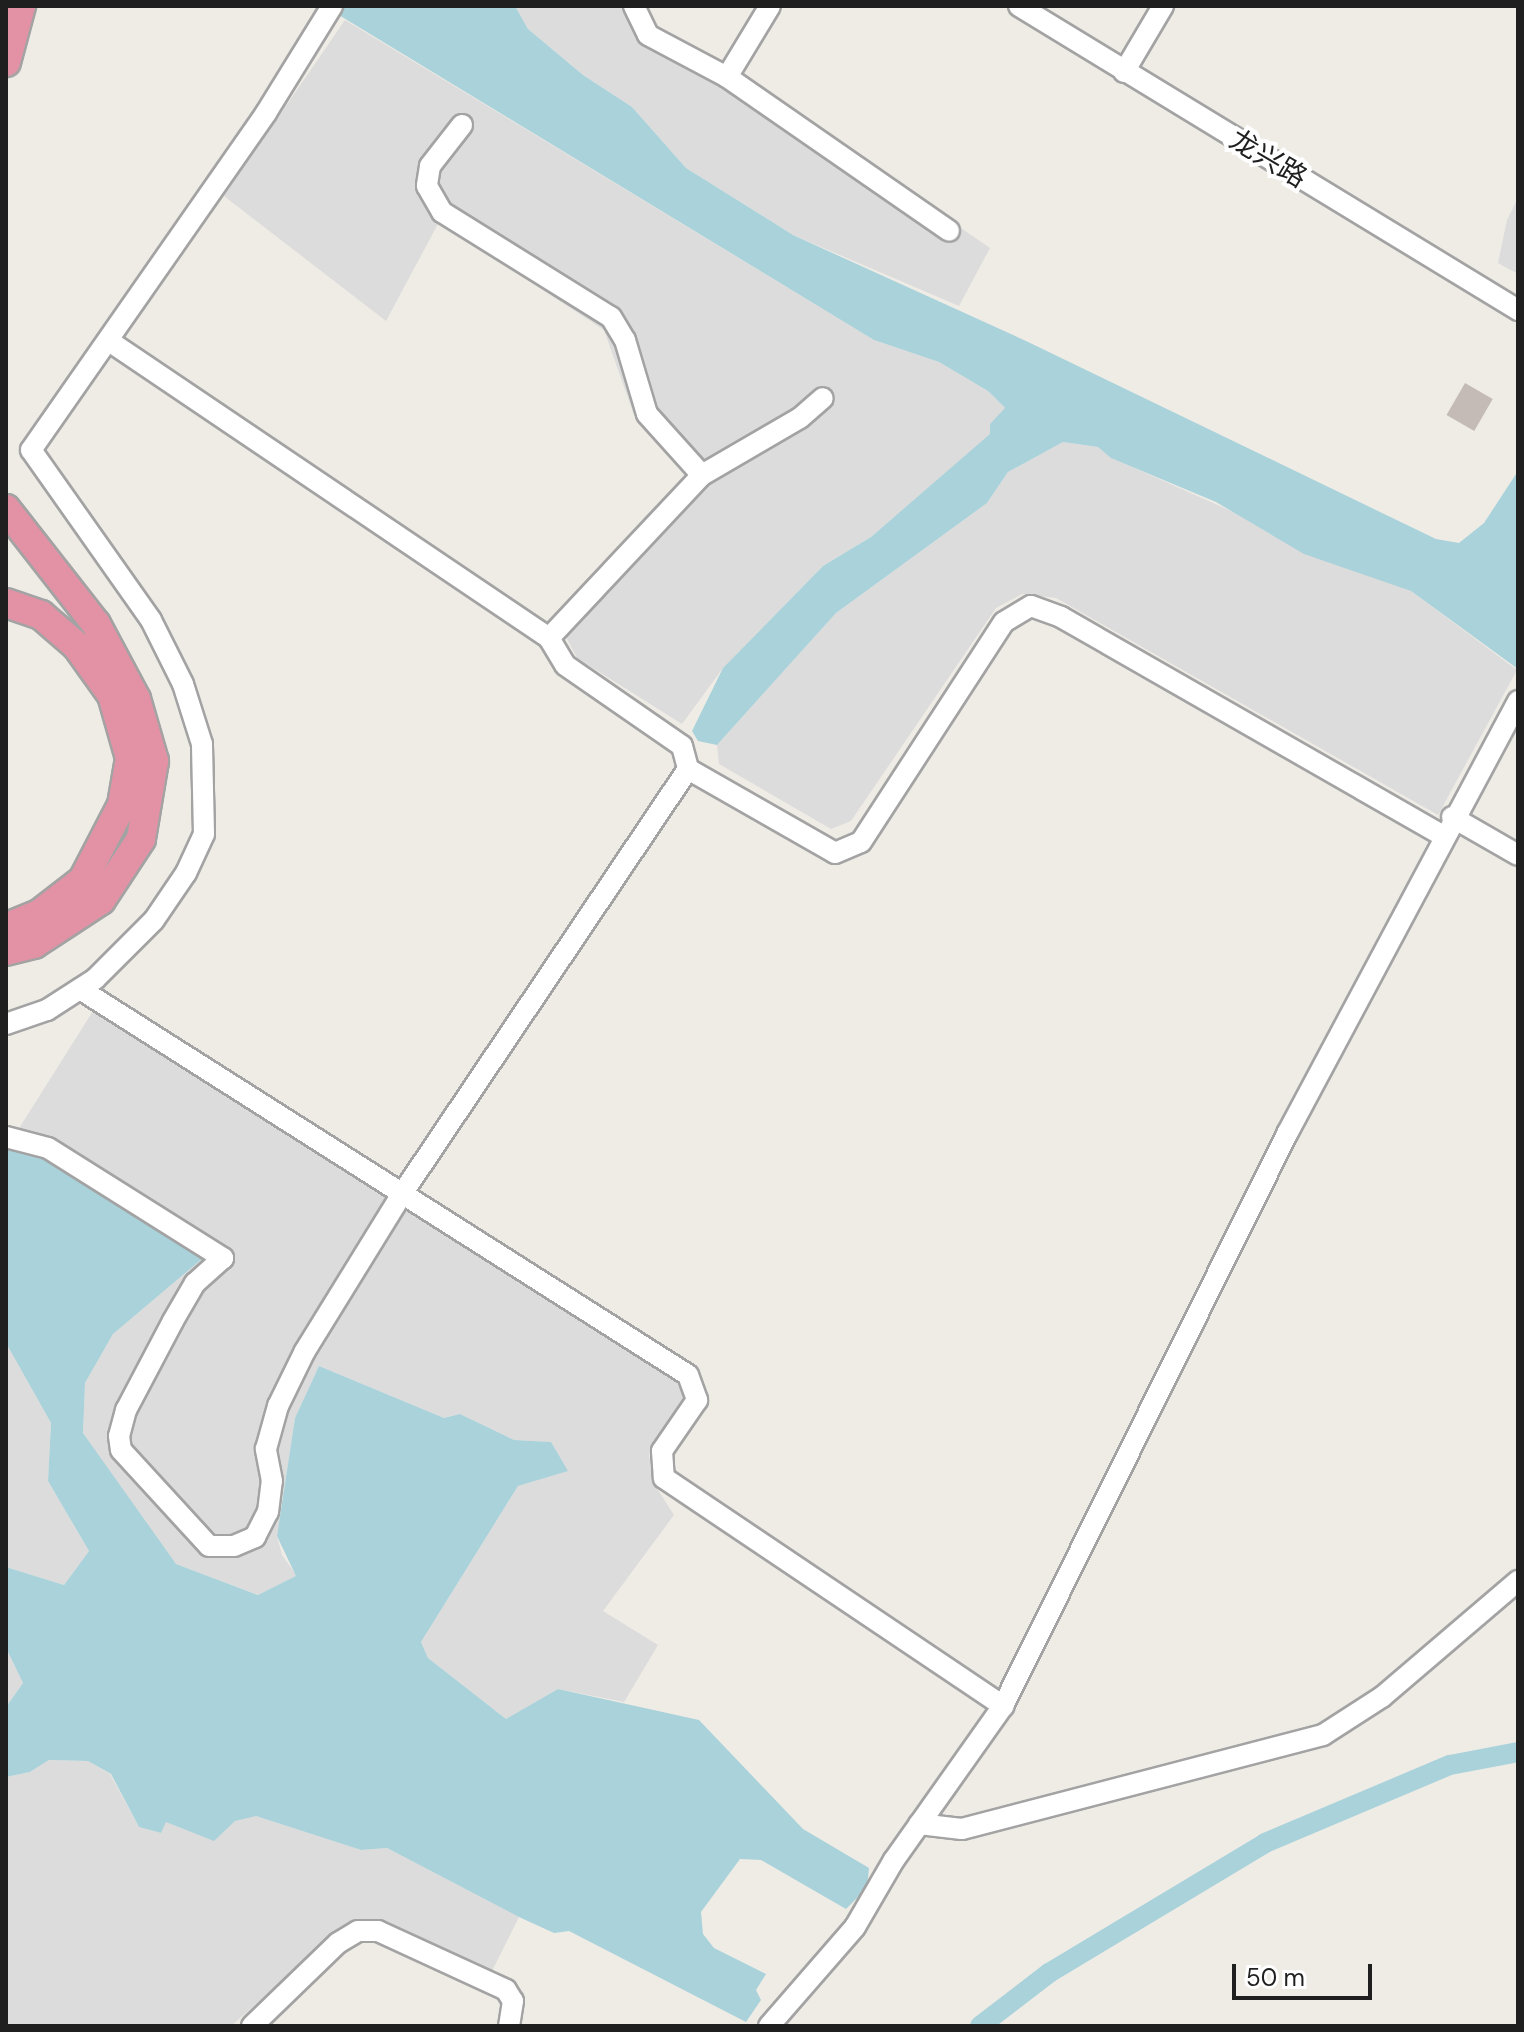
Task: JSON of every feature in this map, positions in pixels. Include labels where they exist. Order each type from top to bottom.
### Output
[{"type":"highway","points":[[6,62],[21,6]]},
{"type":"highway","points":[[6,509],[96,624],[136,699],[154,761],[141,839],[101,900],[34,944],[6,951]]},
{"type":"highway","points":[[6,603],[41,615],[77,646],[112,695],[130,758],[122,805],[83,880],[39,914],[6,927]]},
{"type":"street","points":[[634,6],[648,35],[727,77],[949,231]]},
{"type":"street","points":[[727,77],[770,6]]},
{"type":"street","name":"龙兴路","points":[[1019,6],[1518,310]]},
{"type":"street","points":[[1124,72],[1163,6]]},
{"type":"street","points":[[6,1024],[47,1010],[80,989],[154,920],[186,873],[204,834],[202,744],[183,684],[151,620],[31,450],[266,113],[329,11]]},
{"type":"street","points":[[462,125],[430,166],[427,186],[442,212],[611,317],[625,340],[647,414],[702,475]]},
{"type":"street","points":[[109,341],[549,638],[565,665],[682,746],[688,769],[835,853],[861,842],[1004,622],[1031,606],[1061,617],[1447,826],[1518,855]]},
{"type":"street","points":[[549,638],[702,475],[800,418],[823,398]]},
{"type":"street","points":[[769,2026],[855,1927],[894,1860],[1003,1706],[1287,1134],[1447,826],[1518,701]]},
{"type":"street","points":[[6,1137],[48,1148],[223,1258],[195,1283],[126,1410],[119,1436],[121,1450],[209,1546],[234,1546],[255,1537],[268,1512],[272,1481],[266,1449],[278,1406],[305,1351],[402,1194],[688,769]]},
{"type":"street","points":[[80,989],[688,1375],[697,1400],[662,1451],[664,1478],[1003,1706]]},
{"type":"street","points":[[919,1824],[962,1829],[1272,1744],[1323,1735],[1382,1697],[1518,1581]]},
{"type":"street","points":[[252,2026],[338,1943],[358,1931],[378,1931],[506,1990],[513,2001],[509,2026]]},
{"type":"shaded area","points":[[515,6],[646,6],[659,29],[723,64],[990,248],[959,306],[793,235],[686,168],[632,107],[583,75],[528,29]]},
{"type":"shaded area","points":[[345,20],[874,340],[939,362],[988,391],[1006,409],[990,424],[991,434],[871,537],[823,566],[723,668],[682,724],[577,658],[556,618],[689,476],[634,415],[604,330],[439,222],[386,321],[224,196]]},
{"type":"shaded area","points":[[1518,198],[1518,274],[1498,263],[1507,220]]},
{"type":"shaded area","points":[[1063,442],[1098,447],[1112,458],[1411,591],[1517,670],[1438,815],[1056,598],[1022,594],[996,608],[851,821],[831,829],[719,764],[717,745],[836,613],[987,503],[1008,472]]},
{"type":"shaded area","points":[[93,1011],[676,1382],[686,1398],[649,1455],[654,1484],[674,1515],[603,1611],[658,1645],[624,1702],[558,1689],[506,1719],[428,1658],[421,1642],[518,1486],[567,1471],[551,1442],[514,1440],[460,1414],[444,1418],[319,1366],[295,1418],[277,1536],[282,1555],[297,1576],[259,1595],[176,1564],[155,1540],[83,1433],[85,1383],[113,1334],[203,1258],[44,1157],[6,1149]]},
{"type":"shaded area","points":[[6,1343],[51,1423],[48,1481],[89,1551],[64,1585],[6,1567]]},
{"type":"shaded area","points":[[6,1648],[23,1683],[6,1707]]},
{"type":"shaded area","points":[[49,1760],[88,1761],[110,1774],[139,1827],[161,1833],[165,1822],[256,1816],[361,1850],[387,1848],[519,1917],[490,1975],[375,1919],[353,1919],[231,2026],[6,2026],[6,1777],[30,1772]]},
{"type":"water","points":[[324,6],[515,6],[528,29],[583,75],[632,107],[686,168],[793,235],[1026,341],[1436,539],[1459,543],[1484,523],[1518,471],[1518,669],[1411,591],[1304,554],[1216,502],[1111,458],[1098,447],[1063,442],[1008,472],[987,503],[836,613],[717,745],[698,741],[692,731],[723,668],[823,566],[871,537],[990,434],[990,424],[1005,408],[988,391],[939,362],[874,340]]},
{"type":"water","points":[[6,1149],[44,1157],[203,1258],[113,1334],[85,1383],[83,1433],[176,1564],[258,1595],[296,1576],[277,1536],[295,1418],[319,1366],[444,1418],[460,1414],[514,1440],[551,1442],[568,1471],[518,1486],[421,1642],[428,1658],[506,1719],[558,1689],[699,1720],[803,1829],[869,1868],[867,1888],[846,1909],[761,1860],[740,1859],[701,1912],[703,1934],[714,1948],[766,1974],[756,1990],[761,2000],[746,2022],[569,1931],[554,1933],[387,1848],[361,1850],[256,1816],[235,1821],[214,1841],[166,1822],[161,1833],[139,1827],[111,1774],[88,1761],[49,1760],[30,1772],[6,1777],[6,1707],[23,1683],[6,1648],[6,1567],[64,1585],[89,1551],[48,1481],[51,1423],[6,1343]]},
{"type":"building","points":[[1465,383],[1493,399],[1474,431],[1446,415]]},
{"type":"waterway","points":[[980,2026],[1049,1973],[1265,1843],[1450,1765],[1518,1752]]}]
